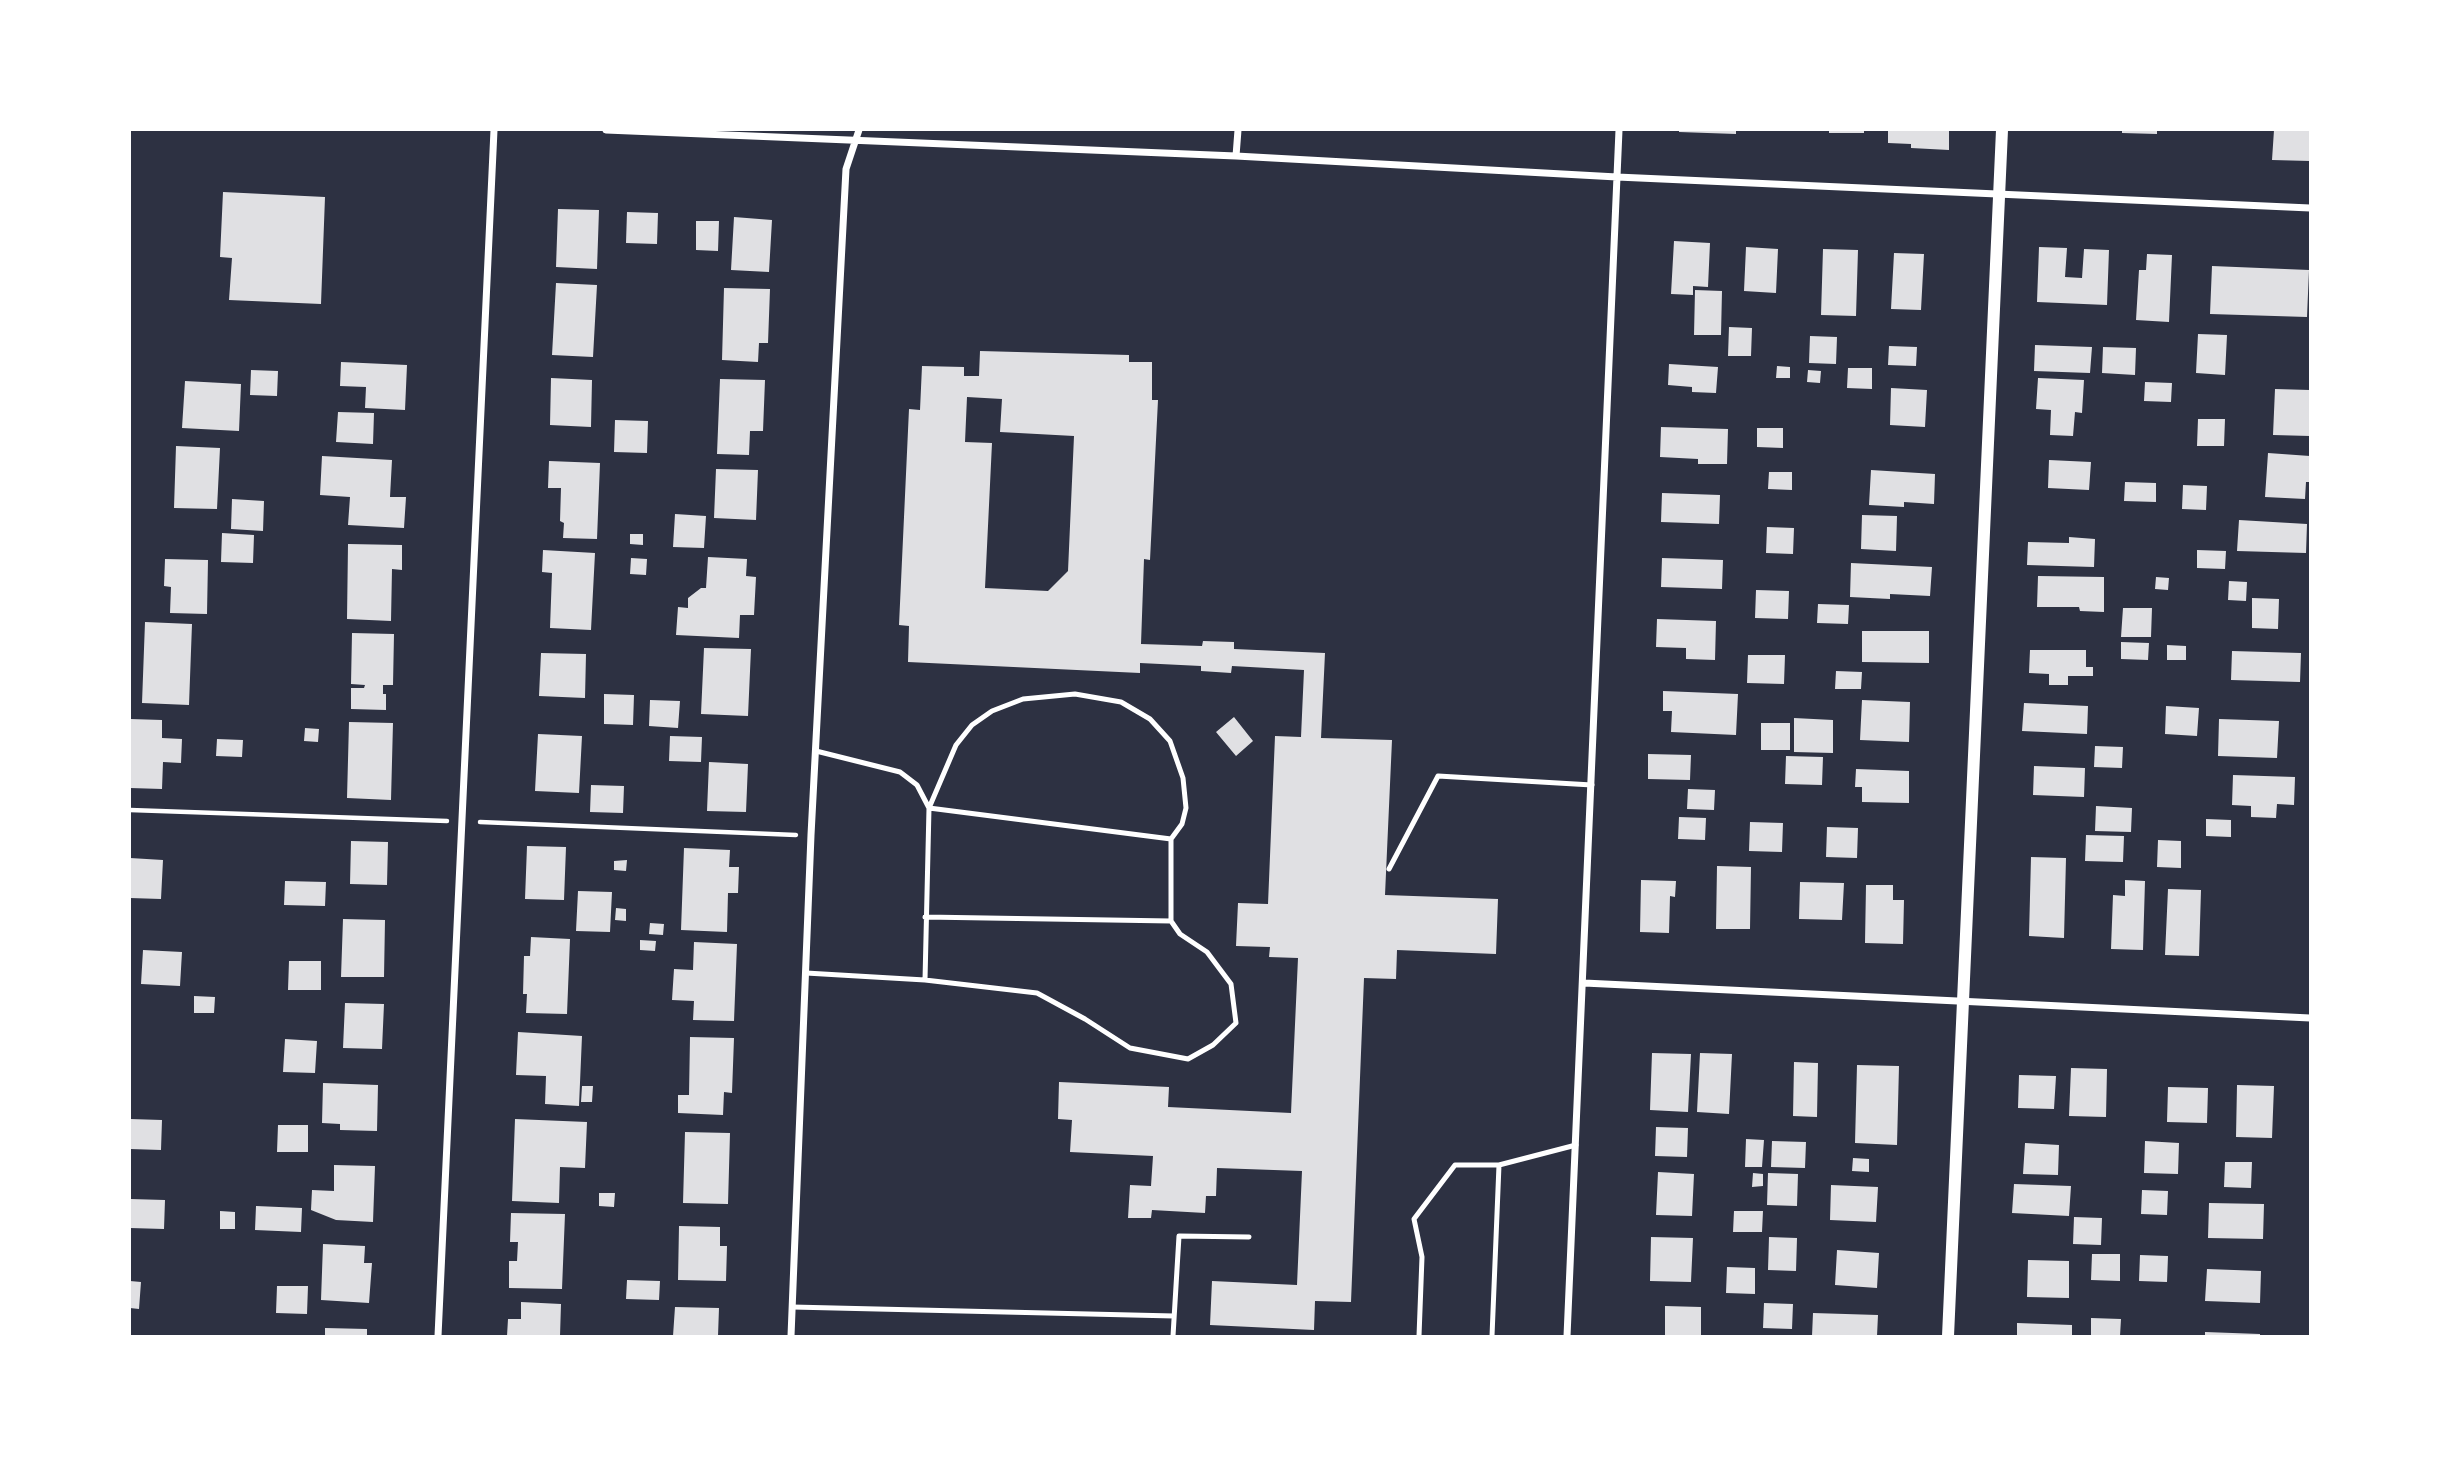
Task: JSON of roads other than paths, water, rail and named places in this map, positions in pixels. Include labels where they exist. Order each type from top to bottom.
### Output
[{"type":"street","points":[[438,1336],[494,130]]},
{"type":"street","points":[[606,130],[1236,156],[1617,177],[2311,208]]},
{"type":"street","points":[[791,1336],[816,751],[846,169],[859,130]]},
{"type":"street","points":[[1236,156],[1238,130]]},
{"type":"street","points":[[1567,1336],[1619,130]]},
{"type":"street","points":[[1948,1336],[2002,130]]},
{"type":"street","points":[[1584,983],[2311,1018]]},
{"type":"lane","points":[[806,973],[925,980],[1037,993],[1130,1048],[1188,1059],[1213,1045],[1236,1023],[1231,984],[1207,953],[1180,934],[1171,921],[1171,839],[1182,824],[1186,808],[1183,778],[1170,741],[1150,719],[1121,702],[1091,696],[1059,695],[1023,699],[981,718],[956,745],[929,808],[925,980]]},
{"type":"lane","points":[[816,751],[900,772],[917,785],[929,808]]},
{"type":"lane","points":[[1389,869],[1438,776],[1592,785]]},
{"type":"lane","points":[[929,808],[1171,839]]},
{"type":"lane","points":[[925,917],[1171,921]]},
{"type":"lane","points":[[1419,1336],[1422,1257],[1413,1219],[1455,1165],[1499,1166],[1576,1145]]},
{"type":"lane","points":[[1492,1336],[1499,1166]]},
{"type":"lane","points":[[1173,1336],[1179,1236],[1249,1237]]},
{"type":"lane","points":[[792,1307],[1174,1315]]}]
